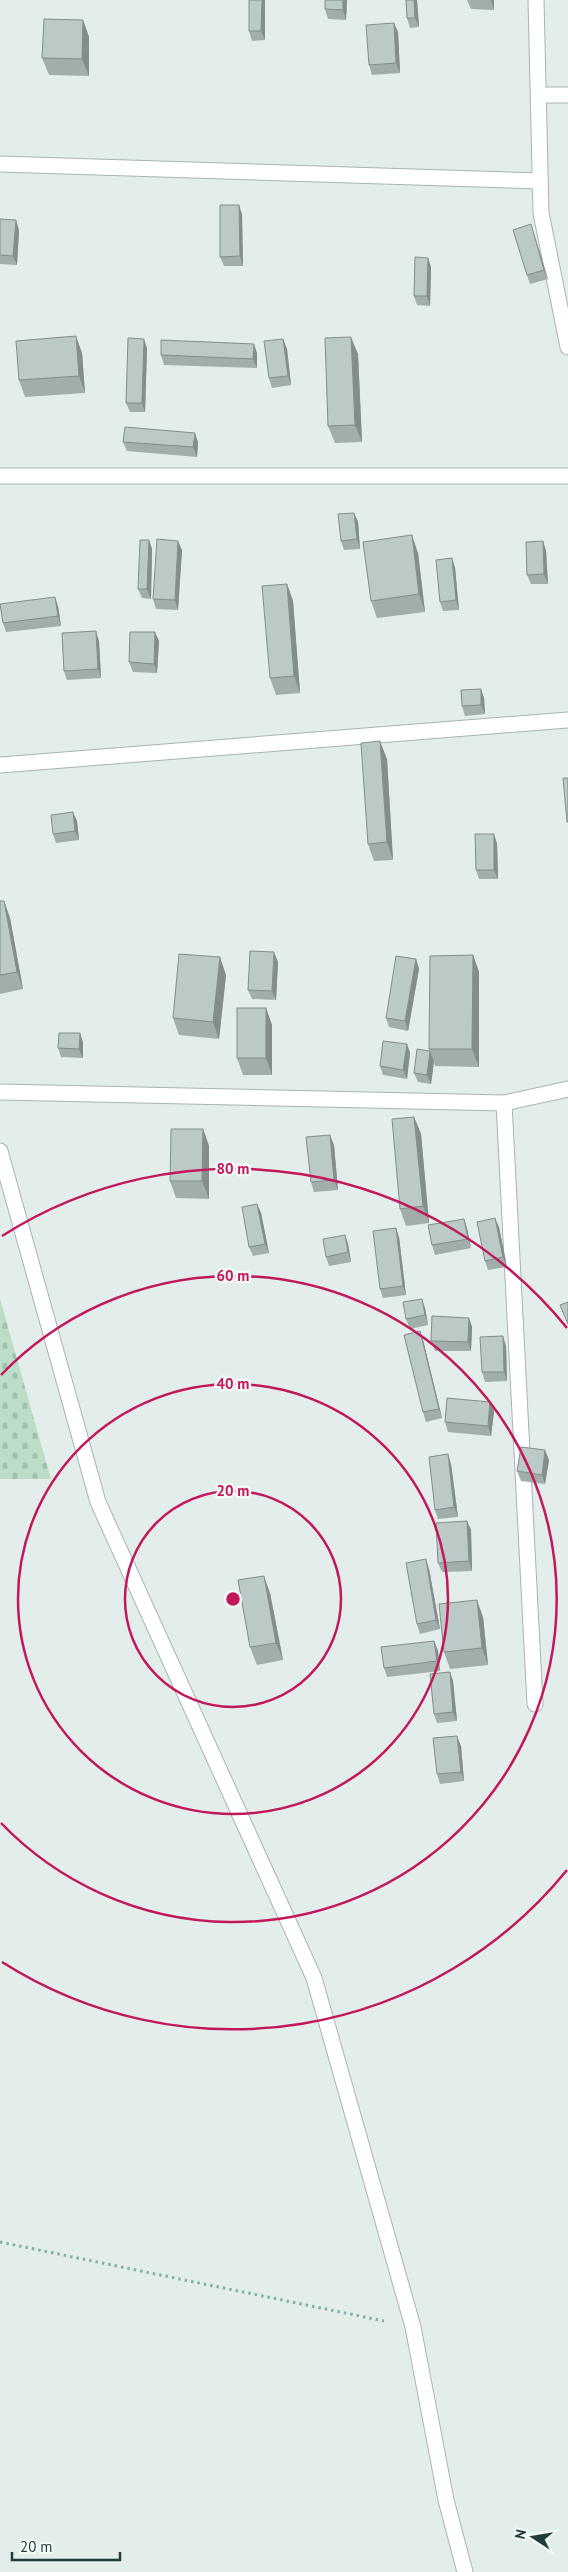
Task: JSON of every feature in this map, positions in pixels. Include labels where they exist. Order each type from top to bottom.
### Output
[{"type":"street","points":[[536,0],[542,213],[568,347]]},
{"type":"street","points":[[539,95],[568,95]]},
{"type":"street","points":[[0,164],[540,181]]},
{"type":"street","points":[[0,476],[568,476]]},
{"type":"street","points":[[0,765],[568,720]]},
{"type":"street","points":[[0,1092],[504,1102],[568,1089]]},
{"type":"street","points":[[504,1102],[535,1704]]},
{"type":"street","points":[[0,1152],[98,1502],[314,1978],[413,2327],[446,2500],[465,2572]]},
{"type":"path","points":[[0,2242],[413,2327]]},
{"type":"green space","points":[[0,1299],[51,1479],[0,1479]]},
{"type":"building","points":[[249,0],[262,0],[261,31],[249,31]]},
{"type":"building","points":[[325,0],[343,0],[343,10],[325,9]]},
{"type":"building","points":[[406,0],[414,0],[415,18],[407,18]]},
{"type":"building","points":[[44,19],[83,20],[82,59],[42,58]]},
{"type":"building","points":[[394,23],[396,63],[369,65],[366,25]]},
{"type":"building","points":[[220,205],[239,205],[240,256],[220,257]]},
{"type":"building","points":[[0,219],[16,220],[13,256],[0,255]]},
{"type":"building","points":[[531,224],[544,270],[527,275],[513,230]]},
{"type":"building","points":[[415,257],[428,258],[427,296],[414,296]]},
{"type":"building","points":[[76,336],[79,376],[19,380],[16,341]]},
{"type":"building","points":[[351,337],[355,425],[328,426],[325,338]]},
{"type":"building","points":[[128,338],[144,339],[142,403],[126,403]]},
{"type":"building","points":[[283,339],[288,376],[269,378],[264,341]]},
{"type":"building","points":[[161,340],[254,344],[253,359],[161,355]]},
{"type":"building","points":[[125,427],[195,433],[193,447],[123,442]]},
{"type":"building","points":[[354,513],[357,539],[341,541],[338,514]]},
{"type":"building","points":[[412,535],[419,594],[371,601],[363,542]]},
{"type":"building","points":[[157,539],[178,541],[175,600],[153,599]]},
{"type":"building","points":[[140,540],[149,540],[147,589],[138,589]]},
{"type":"building","points":[[543,541],[544,574],[527,575],[526,542]]},
{"type":"building","points":[[452,558],[456,600],[440,602],[436,560]]},
{"type":"building","points":[[287,584],[294,676],[270,678],[262,586]]},
{"type":"building","points":[[55,597],[58,616],[3,623],[0,604]]},
{"type":"building","points":[[96,631],[98,669],[64,671],[62,633]]},
{"type":"building","points":[[130,632],[155,632],[154,664],[129,662]]},
{"type":"building","points":[[481,689],[481,705],[462,706],[461,690]]},
{"type":"building","points":[[380,741],[387,842],[368,844],[361,743]]},
{"type":"building","points":[[563,778],[568,778],[568,822],[567,822]]},
{"type":"building","points":[[73,812],[75,831],[53,834],[51,815]]},
{"type":"building","points":[[475,834],[494,834],[494,870],[476,870]]},
{"type":"building","points":[[0,901],[4,901],[17,972],[0,975]]},
{"type":"building","points":[[250,951],[274,952],[272,991],[248,990]]},
{"type":"building","points":[[179,954],[220,957],[213,1022],[173,1018]]},
{"type":"building","points":[[473,955],[472,1049],[429,1049],[430,956]]},
{"type":"building","points":[[396,956],[416,959],[405,1021],[386,1018]]},
{"type":"building","points":[[237,1008],[266,1008],[266,1058],[237,1058]]},
{"type":"building","points":[[59,1033],[80,1033],[79,1049],[58,1048]]},
{"type":"building","points":[[383,1041],[407,1044],[403,1070],[380,1066]]},
{"type":"building","points":[[417,1049],[430,1051],[427,1075],[414,1073]]},
{"type":"building","points":[[414,1117],[423,1206],[400,1209],[392,1119]]},
{"type":"building","points":[[171,1129],[203,1129],[202,1181],[170,1181]]},
{"type":"building","points":[[330,1135],[334,1180],[311,1182],[306,1137]]},
{"type":"building","points":[[257,1204],[265,1244],[249,1247],[242,1207]]},
{"type":"building","points":[[495,1218],[503,1257],[485,1261],[477,1222]]},
{"type":"building","points":[[464,1219],[468,1239],[432,1245],[428,1225]]},
{"type":"building","points":[[396,1228],[403,1286],[380,1289],[373,1231]]},
{"type":"building","points":[[345,1235],[348,1252],[326,1257],[323,1239]]},
{"type":"building","points":[[422,1299],[425,1315],[406,1319],[403,1302]]},
{"type":"building","points":[[568,1302],[568,1324],[560,1305]]},
{"type":"building","points":[[432,1316],[469,1318],[468,1342],[431,1341]]},
{"type":"building","points":[[420,1331],[439,1409],[423,1412],[404,1335]]},
{"type":"building","points":[[503,1336],[504,1372],[482,1372],[480,1337]]},
{"type":"building","points":[[447,1398],[490,1402],[488,1426],[445,1422]]},
{"type":"building","points":[[521,1447],[545,1450],[542,1475],[517,1471]]},
{"type":"building","points":[[448,1454],[454,1507],[435,1510],[429,1457]]},
{"type":"building","points":[[467,1521],[469,1561],[438,1563],[436,1523]]},
{"type":"building","points":[[426,1559],[436,1620],[417,1624],[406,1563]]},
{"type":"building","points":[[264,1576],[276,1643],[250,1647],[238,1580]]},
{"type":"building","points":[[477,1600],[482,1648],[444,1652],[439,1604]]},
{"type":"building","points":[[434,1641],[437,1661],[384,1668],[381,1647]]},
{"type":"building","points":[[450,1672],[453,1712],[434,1714],[430,1674]]},
{"type":"building","points":[[457,1736],[461,1772],[437,1774],[433,1738]]}]
